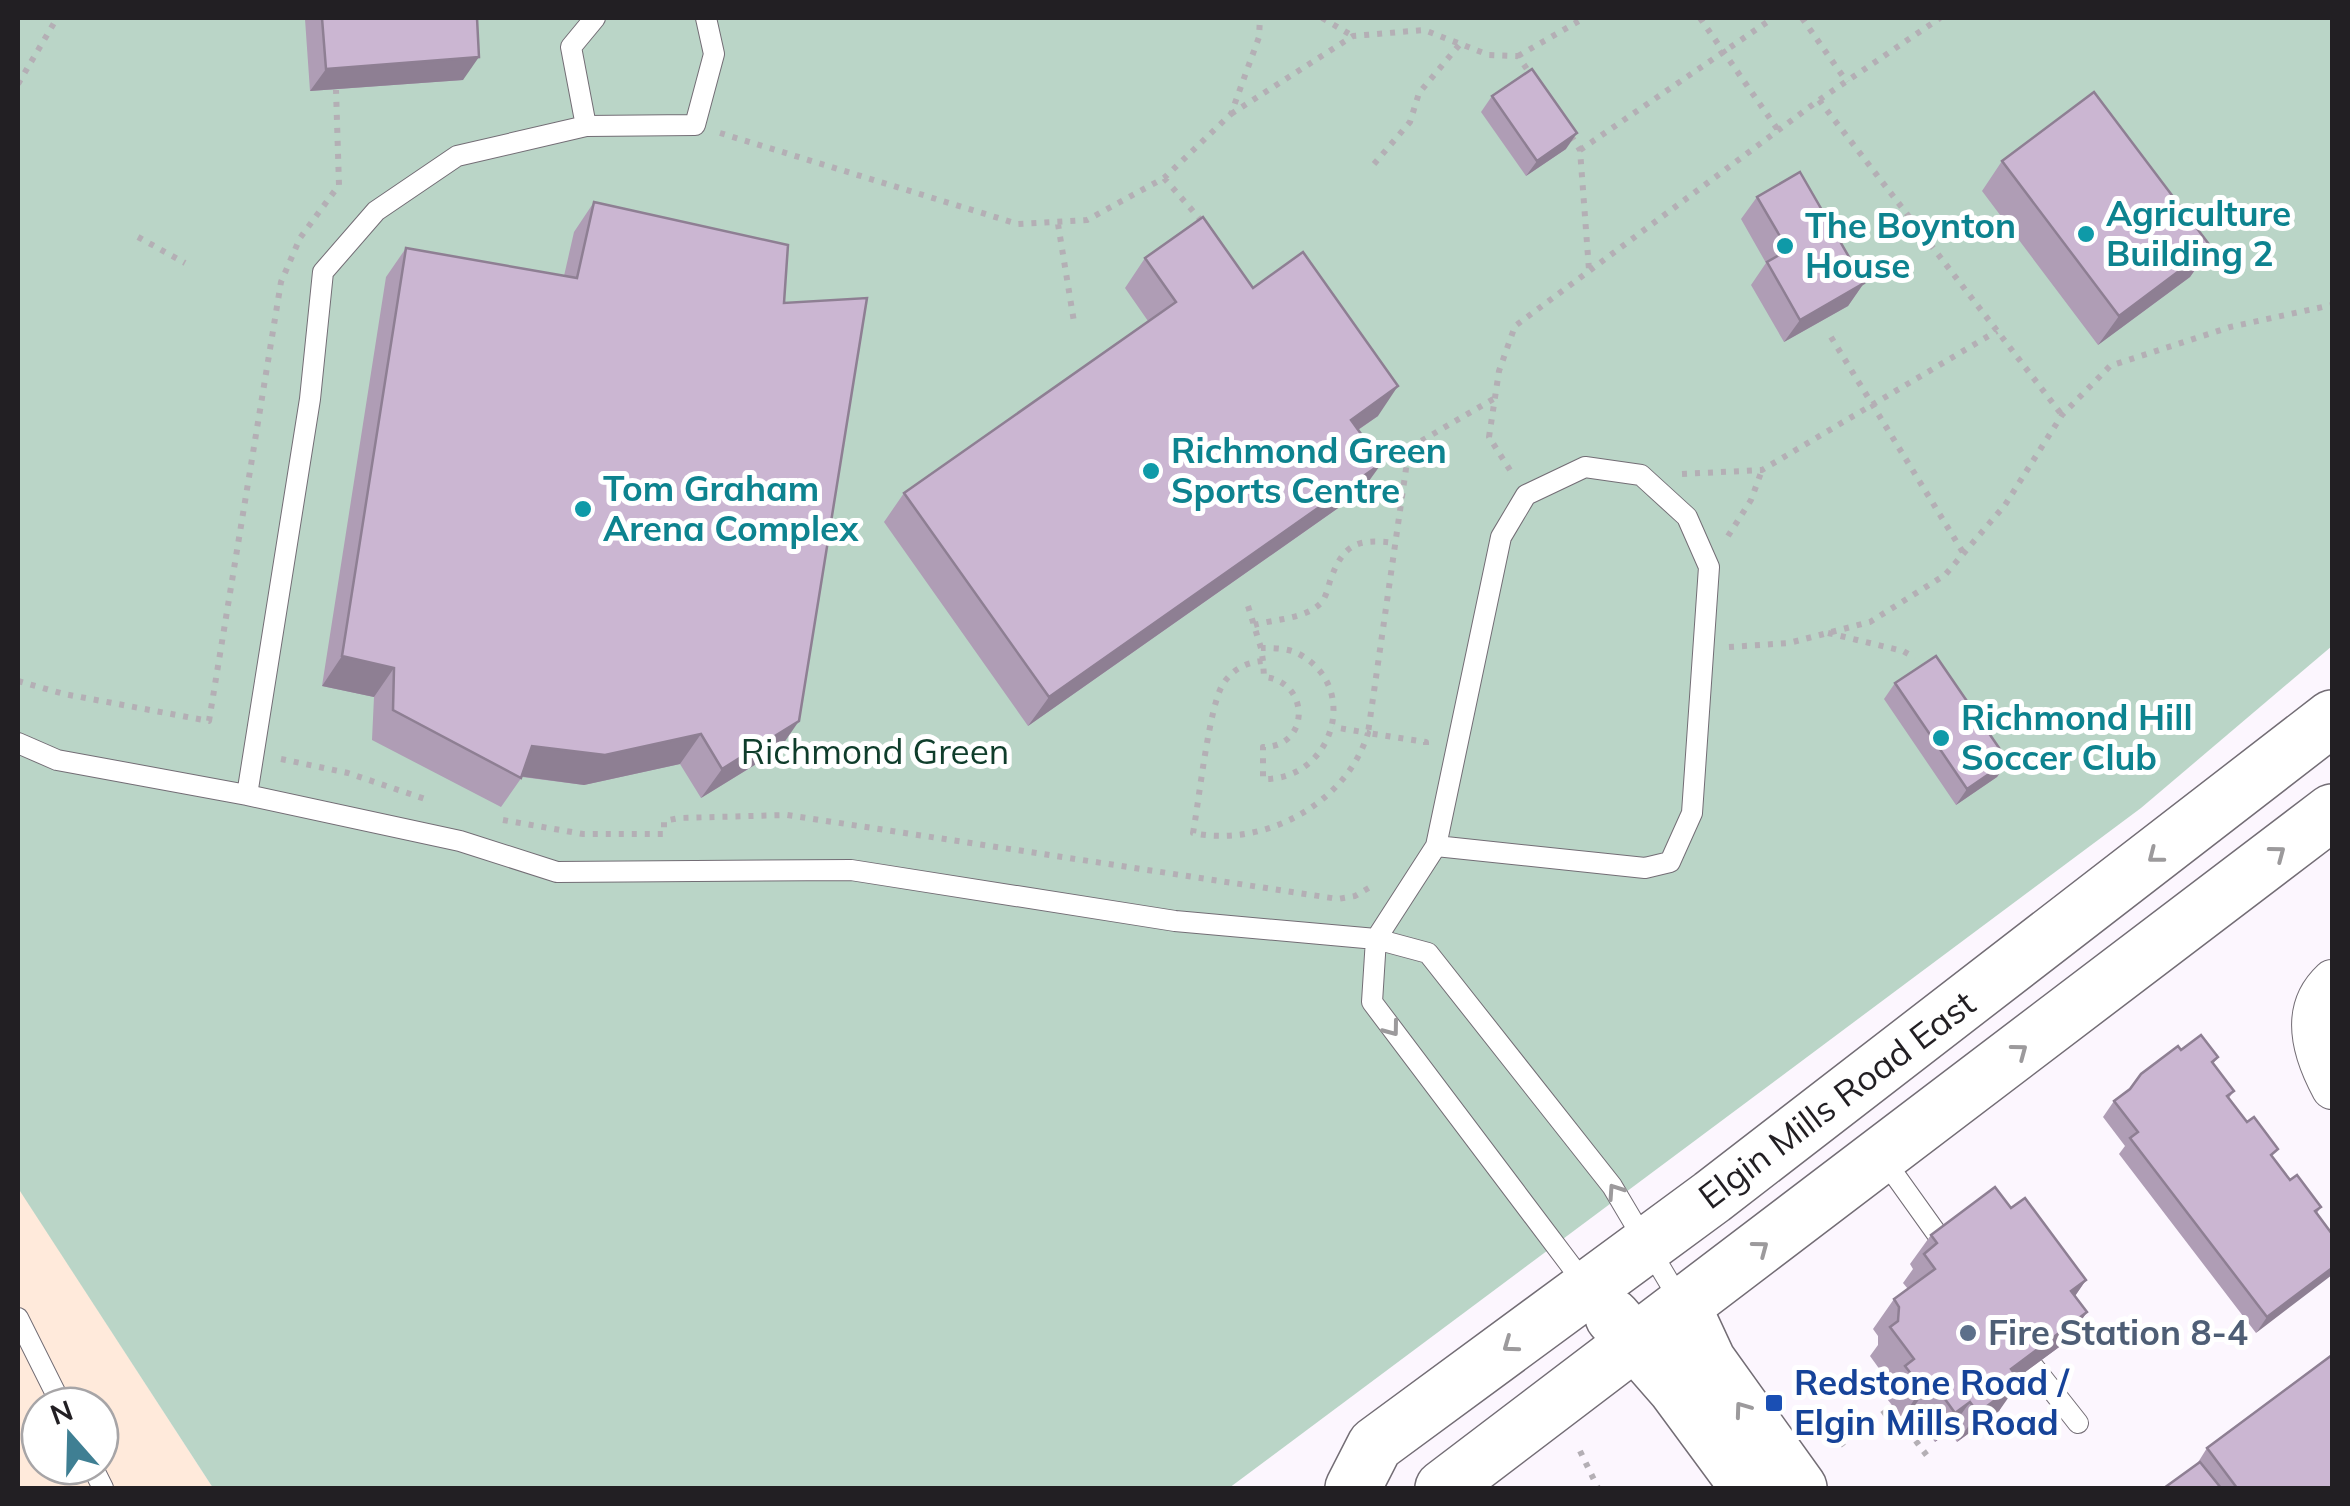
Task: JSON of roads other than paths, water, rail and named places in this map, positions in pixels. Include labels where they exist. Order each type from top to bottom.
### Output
[{"type":"main road","name":"Elgin Mills Road East","points":[[1353,1488],[1374,1445],[1648,1243],[2332,718]]},
{"type":"main road","name":"Elgin Mills Road East","points":[[1442,1488],[2332,812]]},
{"type":"main road","points":[[1588,1288],[1676,1389],[1750,1488]]},
{"type":"main road","points":[[1682,1304],[1708,1361],[1799,1488]]},
{"type":"street","points":[[2332,980],[2321,991],[2313,1014],[2312,1036],[2314,1052],[2332,1089]]},
{"type":"lane","points":[[586,126],[571,48],[595,18]]},
{"type":"lane","points":[[247,795],[310,399],[323,272],[376,210],[457,156],[586,126],[695,125],[714,54],[706,18]]},
{"type":"lane","points":[[1436,846],[1645,868],[1670,862],[1692,812],[1708,567],[1687,517],[1641,474],[1586,467],[1526,494],[1502,537],[1436,846],[1376,939],[1372,1002],[1588,1288]]},
{"type":"lane","points":[[18,743],[57,760],[460,840],[556,872],[851,870],[1175,921],[1376,939],[1428,954],[1612,1186],[1682,1304]]},
{"type":"lane","points":[[1882,1156],[1942,1240]]},
{"type":"lane","points":[[18,1322],[52,1386]]},
{"type":"lane","points":[[2034,1366],[2078,1423]]},
{"type":"place","name":"Agriculture Building 2","points":[[2086,234]]},
{"type":"place","name":"The Boynton House","points":[[1785,246]]},
{"type":"place","name":"Richmond Green Sports Centre","points":[[1151,471]]},
{"type":"place","name":"Tom Graham Arena Complex","points":[[583,509]]},
{"type":"place","name":"Richmond Hill Soccer Club","points":[[1941,738]]},
{"type":"place","name":"Fire Station 8-4","points":[[1968,1333]]},
{"type":"place","name":"Redstone Road / Elgin Mills Road","points":[[1774,1403]]},
{"type":"park label","name":"Richmond Green","points":[[875,752]]}]
